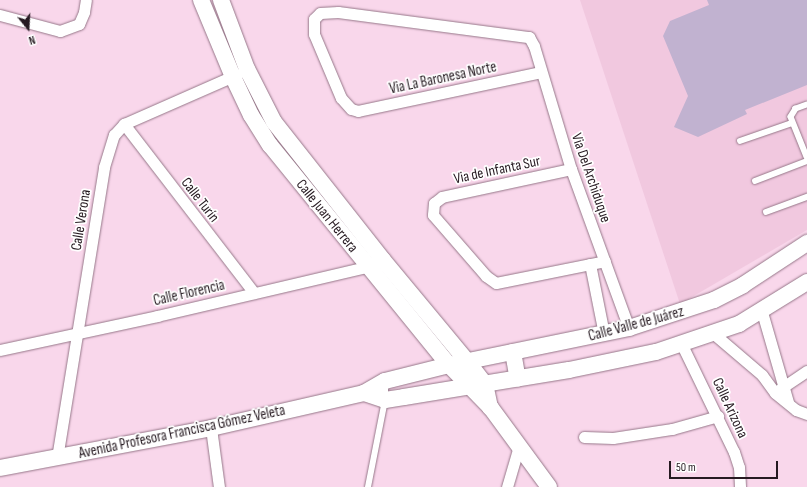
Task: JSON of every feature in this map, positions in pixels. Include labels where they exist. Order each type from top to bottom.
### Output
[{"type":"street","points":[[0,15],[60,31],[78,24],[84,12],[86,0]]},
{"type":"street","name":"Calle Juan Herrera","points":[[201,0],[233,77],[251,115],[270,145],[376,264],[467,361],[478,386],[491,408],[549,487]]},
{"type":"street","name":"Calle Juan Herrera","points":[[221,0],[248,68],[280,131],[449,365],[478,386]]},
{"type":"street","name":"Via Del Archiduque","points":[[351,109],[341,98],[317,42],[312,25],[314,19],[320,13],[338,12],[529,37],[571,170],[629,328]]},
{"type":"street","points":[[124,124],[233,77],[248,68]]},
{"type":"street","name":"Via La Baronesa Norte","points":[[351,109],[365,111],[541,72]]},
{"type":"street","name":"Calle Turín","points":[[124,124],[254,294]]},
{"type":"street","name":"Calle Verona","points":[[57,458],[104,167],[114,135],[124,124]]},
{"type":"street","name":"Via de Infanta Sur","points":[[571,170],[442,197],[432,207],[436,219],[486,276],[496,283],[590,264]]},
{"type":"street","name":"Calle Valle de Juárez","points":[[449,365],[629,328],[714,300],[743,285],[807,243]]},
{"type":"street","points":[[604,334],[590,264],[605,261]]},
{"type":"street","name":"Calle Florencia","points":[[0,350],[254,294],[376,264]]},
{"type":"street","name":"Calle Valle de Juárez","points":[[478,386],[682,345],[714,334],[762,312],[807,282]]},
{"type":"street","points":[[762,312],[785,386],[788,402]]},
{"type":"street","points":[[714,334],[762,376],[775,393],[796,410],[807,414]]},
{"type":"street","name":"Calle Arizona","points":[[682,345],[718,416],[739,467],[740,487]]},
{"type":"street","points":[[513,352],[518,379]]},
{"type":"street","name":"Avenida Profesora Francisca Gómez Veleta","points":[[0,468],[211,428],[364,393],[385,381],[449,365]]},
{"type":"street","points":[[775,393],[807,371]]},
{"type":"street","points":[[364,393],[385,400],[478,386]]},
{"type":"street","points":[[584,437],[613,438],[672,429],[718,416]]},
{"type":"street","points":[[211,428],[219,487]]},
{"type":"street","points":[[507,487],[519,446]]},
{"type":"lane","points":[[807,105],[792,112],[792,123],[807,157]]},
{"type":"lane","points":[[740,141],[792,123]]},
{"type":"lane","points":[[755,181],[807,161]]},
{"type":"lane","points":[[766,212],[807,197]]},
{"type":"lane","points":[[368,487],[385,400],[385,381]]},
{"type":"shaded area","points":[[580,0],[807,0],[807,230],[680,304]]},
{"type":"building","points":[[707,0],[807,0],[807,85],[745,110],[747,114],[698,137],[674,127],[688,96],[663,36],[670,21],[709,5]]}]
